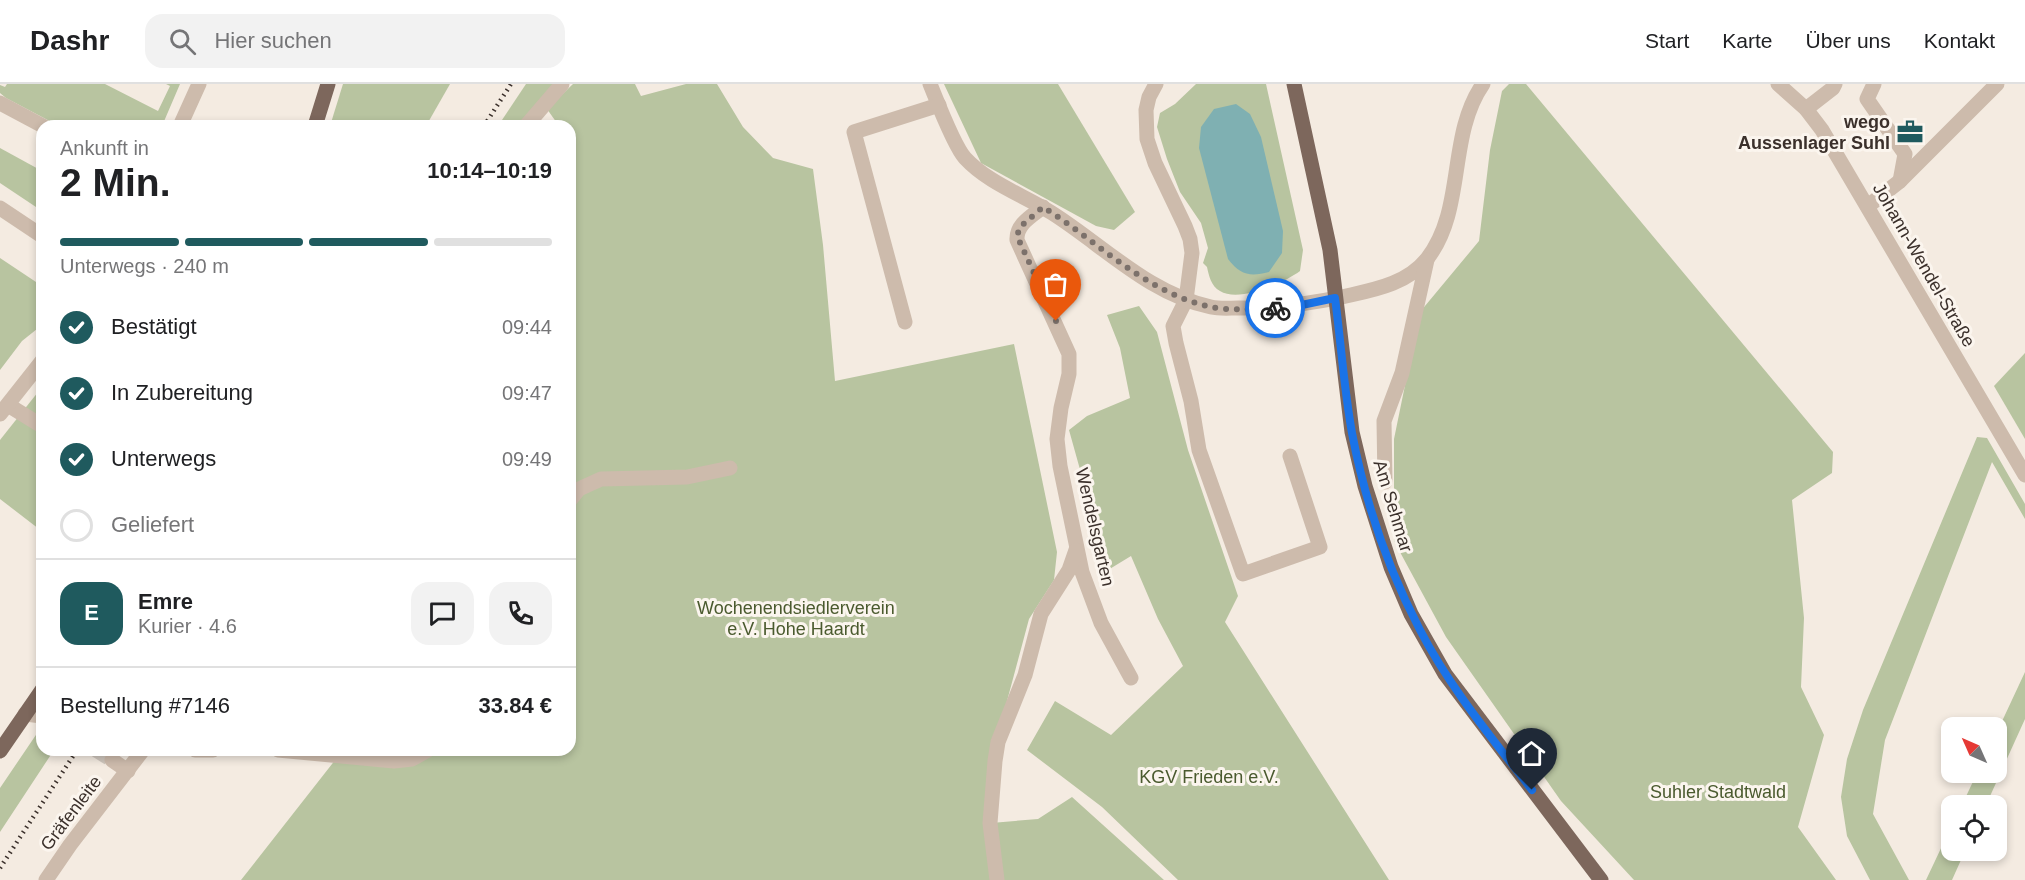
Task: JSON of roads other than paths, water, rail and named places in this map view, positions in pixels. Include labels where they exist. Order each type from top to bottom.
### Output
[{"type":"main road","points":[[317,120],[327,84]]},
{"type":"main road","name":"Am Sehmar","points":[[1294,84],[1330,250],[1352,432],[1380,536],[1405,602],[1457,691],[1601,880]]},
{"type":"main road","points":[[0,751],[36,698]]},
{"type":"street","points":[[183,120],[199,84]]},
{"type":"street","points":[[531,120],[562,84]]},
{"type":"street","points":[[930,84],[962,155],[979,172],[1043,207],[1150,282],[1186,300],[1213,308],[1254,309],[1297,306],[1381,288],[1407,277],[1426,260],[1443,231],[1467,117],[1476,94],[1483,84]]},
{"type":"street","points":[[1156,84],[1149,97],[1146,110],[1148,139],[1155,163],[1190,239],[1192,253],[1186,300],[1173,326],[1176,344],[1191,401],[1199,450],[1243,574],[1320,546],[1290,456]]},
{"type":"street","name":"Johann-Wendel-Straße","points":[[1778,84],[1806,109],[1822,130],[2025,475]]},
{"type":"street","points":[[1806,109],[1835,84]]},
{"type":"street","points":[[1874,84],[1867,99],[1905,154],[1900,181]]},
{"type":"street","points":[[1868,206],[1900,181],[1997,84]]},
{"type":"street","points":[[0,103],[36,122]]},
{"type":"street","points":[[905,322],[854,132],[939,105]]},
{"type":"street","name":"Wendelsgarten","points":[[1043,207],[1020,227],[1017,236],[1069,354],[1069,374],[1057,439],[1082,572],[1101,623],[1131,678]]},
{"type":"street","points":[[0,208],[36,232]]},
{"type":"street","points":[[1385,482],[1384,421],[1402,373],[1426,260]]},
{"type":"street","points":[[36,369],[4,409],[36,423]]},
{"type":"street","points":[[576,493],[579,489],[602,479],[687,477],[730,468]]},
{"type":"street","points":[[997,880],[990,824],[998,742],[1025,675],[1041,614],[1069,570],[1076,548]]},
{"type":"street","points":[[25,714],[36,715]]},
{"type":"street","name":"Gräfenleite","points":[[46,880],[139,756]]},
{"type":"street","points":[[342,756],[394,761],[412,759],[417,756]]},
{"type":"street","name":"Gräfenleite","points":[[112,760],[128,771]]},
{"type":"water","points":[[1236,104],[1250,114],[1261,137],[1283,231],[1282,253],[1269,272],[1262,274],[1241,271],[1228,259],[1199,148],[1201,127],[1214,109]]},
{"type":"tunnel","points":[[106,756],[112,760]]},
{"type":"railway","points":[[488,120],[511,84]]},
{"type":"railway","points":[[0,868],[73,756]]},
{"type":"place","name":"wego Aussenlager Suhl","points":[[1910,132]]},
{"type":"park label","name":"Wochenendsiedlerverein e.V. Hohe Haardt","points":[[796,618]]},
{"type":"park label","name":"KGV Frieden e.V.","points":[[1209,777]]},
{"type":"park label","name":"Suhler Stadtwald","points":[[1718,792]]}]
